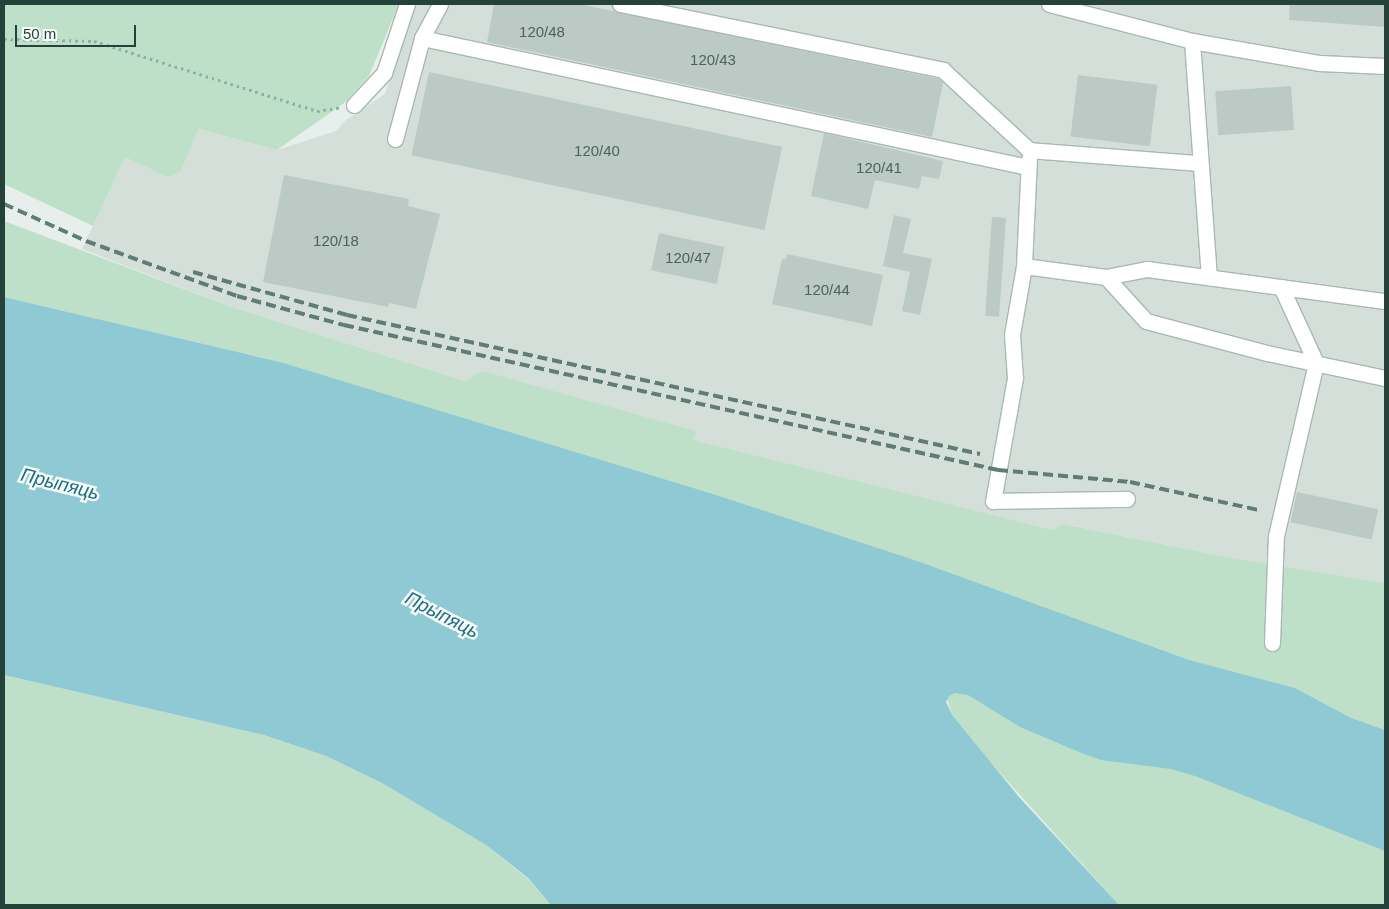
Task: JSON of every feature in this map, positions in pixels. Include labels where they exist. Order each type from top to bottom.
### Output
[{"type":"street","points":[[354,105],[384,73],[407,4]]},
{"type":"street","points":[[394,139],[422,38],[440,4]]},
{"type":"street","points":[[620,4],[943,70],[1029,150],[1199,163]]},
{"type":"street","points":[[1049,4],[1192,41],[1320,62],[1385,66]]},
{"type":"street","points":[[422,38],[1028,167]]},
{"type":"street","points":[[1192,41],[1199,163],[1209,277]]},
{"type":"street","points":[[1029,150],[1024,266],[1012,335],[1015,378],[993,502],[1126,499]]},
{"type":"street","points":[[1024,266],[1106,277],[1147,269],[1385,301]]},
{"type":"street","points":[[1106,277],[1146,321],[1385,378]]},
{"type":"street","points":[[1272,643],[1276,536],[1316,363],[1281,287]]},
{"type":"path","points":[[4,40],[94,41],[318,111],[354,105]]},
{"type":"shaded area","points":[[416,4],[1385,4],[1385,583],[1221,556],[1065,524],[1052,530],[808,475],[693,440],[695,431],[482,372],[465,381],[229,306],[82,249],[125,157],[181,171],[197,129],[277,150],[336,131],[346,120],[385,94]]},
{"type":"green space","points":[[4,4],[399,4],[369,76],[344,103],[277,150],[198,129],[181,171],[168,177],[125,157],[93,226],[4,184]]},
{"type":"green space","points":[[4,221],[229,306],[465,381],[482,371],[696,431],[693,440],[1052,530],[1064,524],[1221,556],[1385,583],[1385,905],[1119,905],[985,756],[953,716],[947,699],[280,362],[4,297]]},
{"type":"green space","points":[[4,675],[264,735],[326,756],[382,783],[486,845],[528,879],[551,905],[4,905]]},
{"type":"water","name":"Прыпяць","points":[[4,297],[280,362],[716,495],[920,562],[1189,660],[1295,688],[1351,718],[1385,730],[1385,851],[1195,776],[1171,769],[1101,760],[1079,752],[1020,727],[968,695],[955,693],[949,696],[946,702],[953,716],[1019,797],[1119,905],[551,905],[528,878],[486,845],[382,783],[326,756],[264,735],[4,675]]},
{"type":"building","points":[[494,4],[579,4],[939,79],[943,83],[932,137],[487,42]]},
{"type":"building","points":[[1290,4],[1385,4],[1385,27],[1289,20]]},
{"type":"building","points":[[429,72],[782,147],[764,230],[411,155]]},
{"type":"building","points":[[1078,75],[1157,85],[1150,146],[1070,137]]},
{"type":"building","points":[[1291,86],[1294,130],[1218,135],[1215,91]]},
{"type":"building","points":[[824,133],[943,161],[939,179],[922,176],[919,189],[875,180],[868,209],[811,196]]},
{"type":"building","points":[[284,175],[409,199],[408,206],[440,214],[416,309],[389,303],[388,307],[263,282]]},
{"type":"building","points":[[894,215],[911,219],[903,253],[932,259],[920,315],[902,311],[910,272],[883,266]]},
{"type":"building","points":[[992,217],[1006,218],[999,317],[985,316]]},
{"type":"building","points":[[659,233],[725,247],[717,284],[651,270]]},
{"type":"building","points":[[787,254],[883,275],[872,326],[772,304],[782,259],[786,259]]},
{"type":"building","points":[[1297,492],[1378,509],[1372,540],[1291,522]]},
{"type":"railway","points":[[4,204],[86,241],[237,296],[344,325],[998,470],[1130,482],[1258,510]]},
{"type":"railway","points":[[193,272],[347,315],[980,454]]}]
